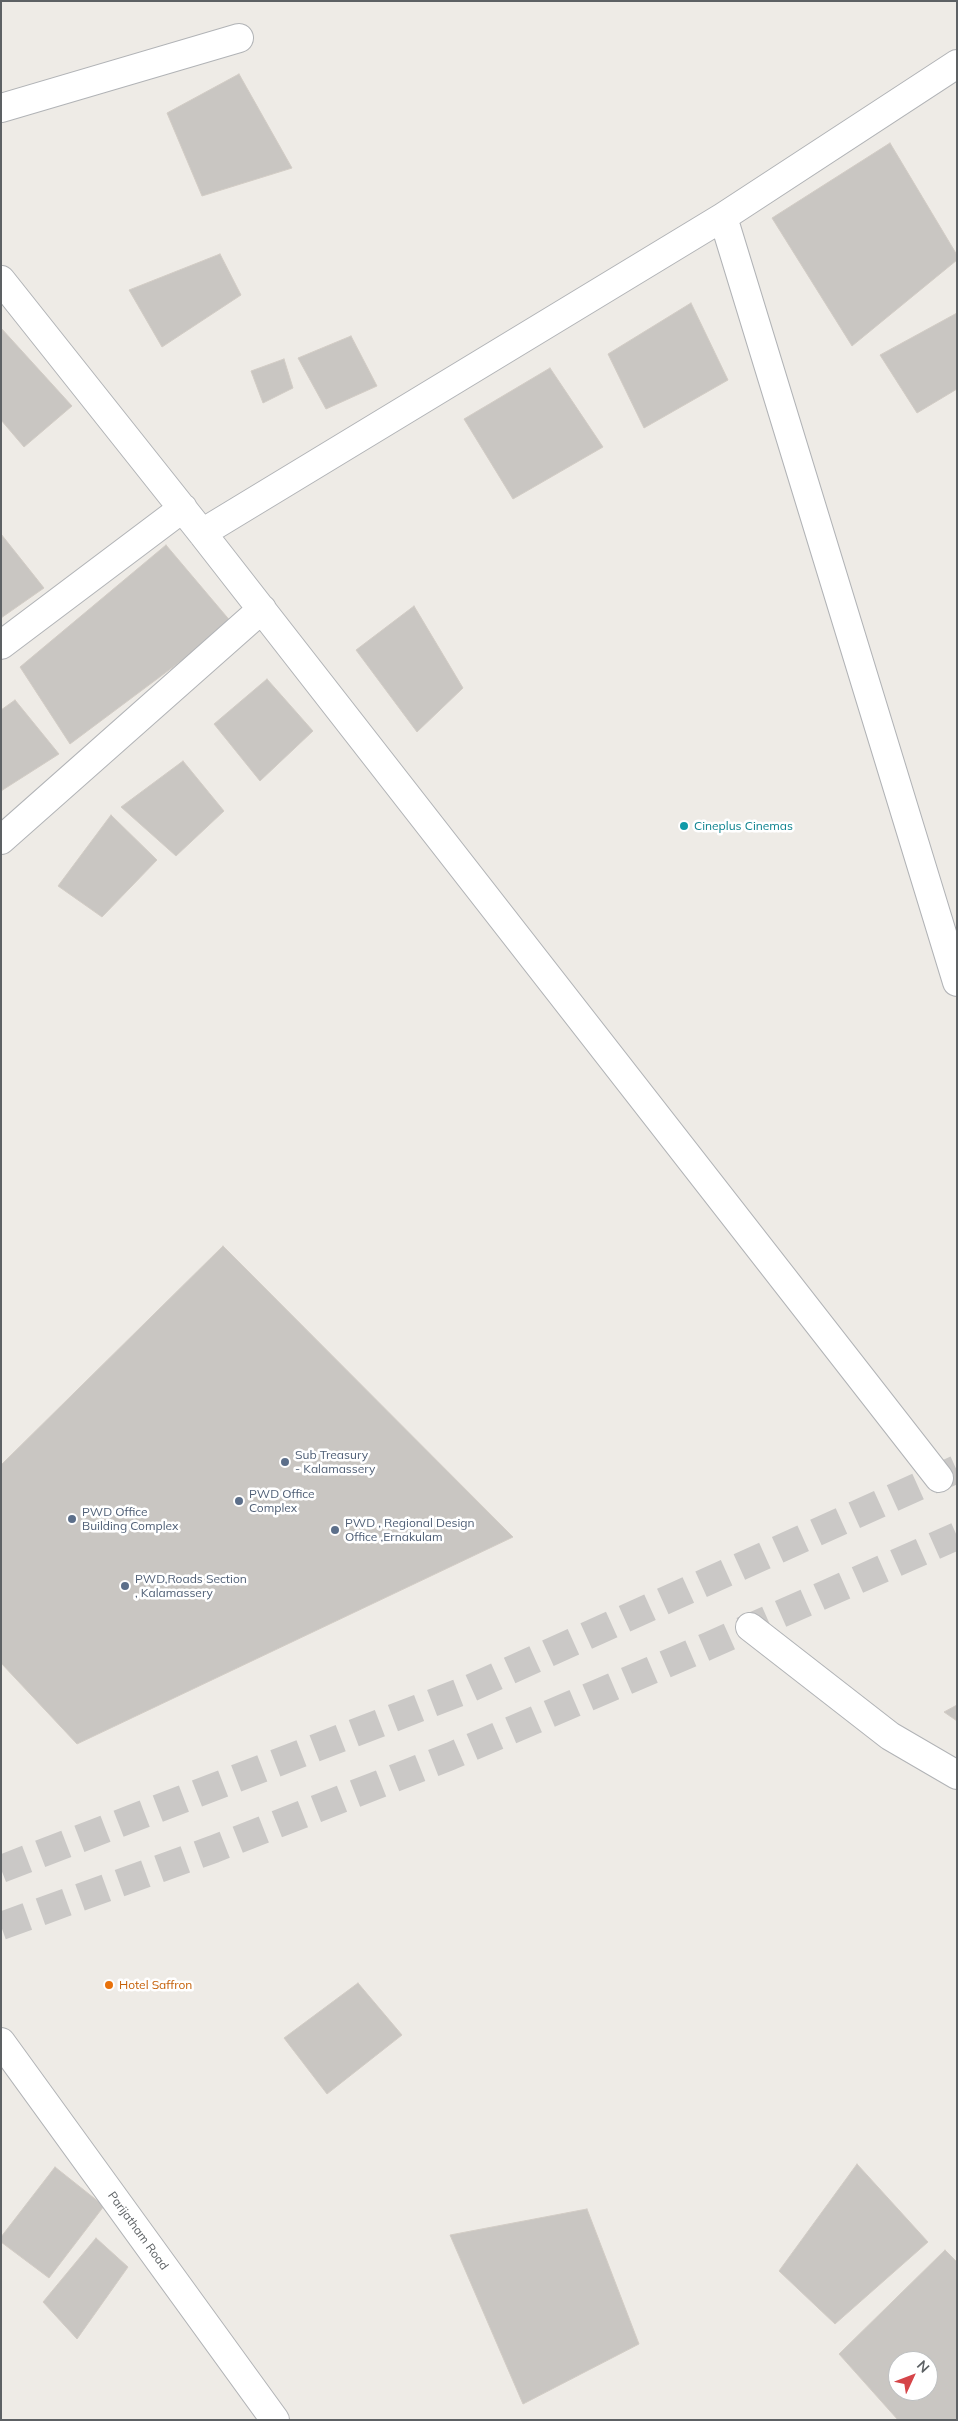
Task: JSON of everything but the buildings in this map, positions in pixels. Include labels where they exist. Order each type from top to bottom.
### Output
[{"type":"street","points":[[1,108],[239,38]]},
{"type":"street","points":[[202,533],[724,217],[957,64]]},
{"type":"street","points":[[724,217],[957,982]]},
{"type":"street","points":[[1,280],[183,508],[939,1478]]},
{"type":"street","points":[[1,645],[183,508]]},
{"type":"street","points":[[1,840],[262,610]]},
{"type":"street","points":[[750,1628],[890,1736],[957,1776]]},
{"type":"street","name":"Parijatham Road","points":[[1,2042],[275,2420]]},
{"type":"tunnel","points":[[1,1869],[471,1688],[957,1469]]},
{"type":"tunnel","points":[[1,1926],[214,1849],[451,1756],[708,1646],[957,1536]]},
{"type":"place","name":"Cineplus Cinemas","points":[[684,826]]},
{"type":"place","name":"Sub Treasury - Kalamassery","points":[[285,1462]]},
{"type":"place","name":"PWD Office Complex","points":[[239,1501]]},
{"type":"place","name":"PWD Office Building Complex","points":[[72,1519]]},
{"type":"place","name":"PWD , Regional Design Office ,Ernakulam","points":[[335,1530]]},
{"type":"place","name":"PWD,Roads Section , Kalamassery","points":[[125,1586]]},
{"type":"place","name":"Hotel Saffron","points":[[109,1985]]}]
